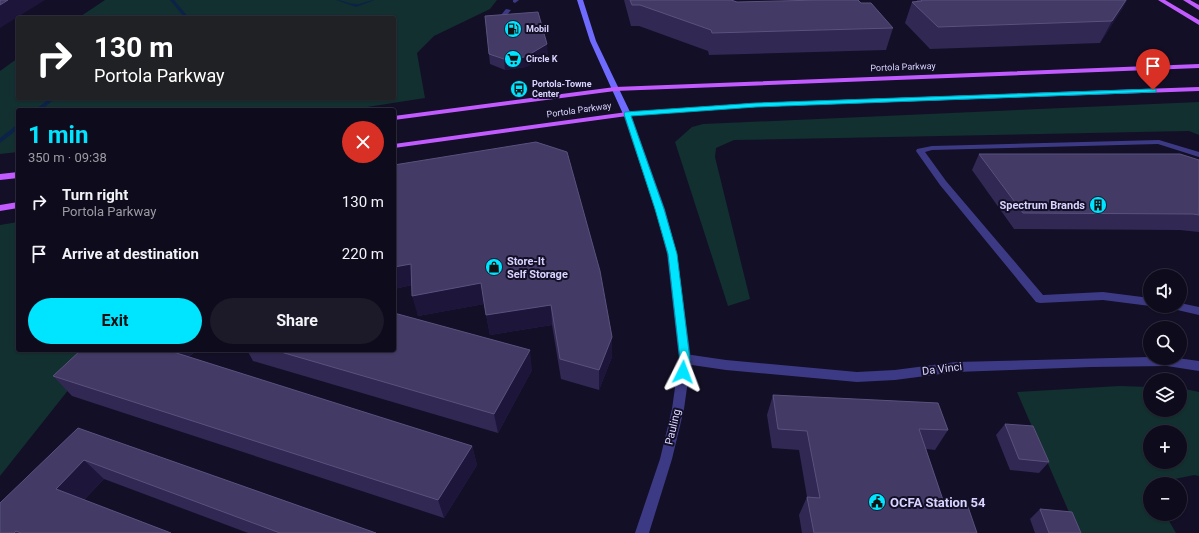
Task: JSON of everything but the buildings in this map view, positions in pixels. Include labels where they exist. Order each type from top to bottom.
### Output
[{"type":"main road","name":"Pauling","points":[[580,0],[593,40],[627,114]]},
{"type":"main road","points":[[1162,0],[1199,23]]},
{"type":"main road","points":[[1186,0],[1199,8]]},
{"type":"main road","name":"Portola Parkway","points":[[396,118],[615,89],[1199,66]]},
{"type":"main road","name":"Portola Parkway","points":[[396,146],[627,114],[756,105],[1199,89]]},
{"type":"main road","points":[[3,177],[16,175]]},
{"type":"main road","points":[[0,208],[16,205]]},
{"type":"street","points":[[499,21],[508,10]]},
{"type":"street","name":"Pauling","points":[[627,114],[660,209],[672,254],[685,360],[678,409],[666,459],[642,533]]},
{"type":"street","points":[[1143,301],[1103,296],[1040,298],[943,183],[920,151],[932,148],[1159,142],[1199,155]]},
{"type":"street","points":[[1187,308],[1199,310]]},
{"type":"street","name":"Da Vinci","points":[[685,360],[857,377],[895,375],[956,367],[1091,362],[1167,361],[1199,366]]},
{"type":"green space","points":[[105,0],[497,0],[490,9],[434,36],[417,53],[425,98],[361,108],[16,108],[16,152],[0,154],[0,71],[16,59],[16,100],[396,100],[396,16],[81,16]]},
{"type":"green space","points":[[1199,102],[1199,135],[1189,131],[734,140],[716,148],[715,157],[750,299],[728,306],[675,142],[692,127],[703,124]]},
{"type":"green space","points":[[16,222],[16,352],[98,352],[0,476],[0,225]]},
{"type":"green space","points":[[1119,386],[1143,387],[1143,417],[1187,417],[1187,389],[1199,392],[1199,476],[1143,477],[1143,521],[1169,521],[1176,533],[1078,533],[1017,392]]},
{"type":"waterway","points":[[172,0],[185,16]]},
{"type":"waterway","points":[[338,0],[356,6],[373,0]]},
{"type":"waterway","points":[[40,108],[50,100]]},
{"type":"waterway","points":[[0,141],[16,128]]},
{"type":"place","name":"Mobil","points":[[513,29]]},
{"type":"place","name":"Circle K","points":[[513,59]]},
{"type":"place","name":"Portola-Towne Center","points":[[519,89]]},
{"type":"place","name":"Spectrum Brands","points":[[1098,205]]},
{"type":"place","name":"Store-It Self Storage","points":[[494,267]]},
{"type":"place","name":"OCFA Station 54","points":[[877,502]]},
{"type":"route","points":[[683,372],[685,360],[672,254],[660,209],[627,114],[756,105],[1153,90]]}]
